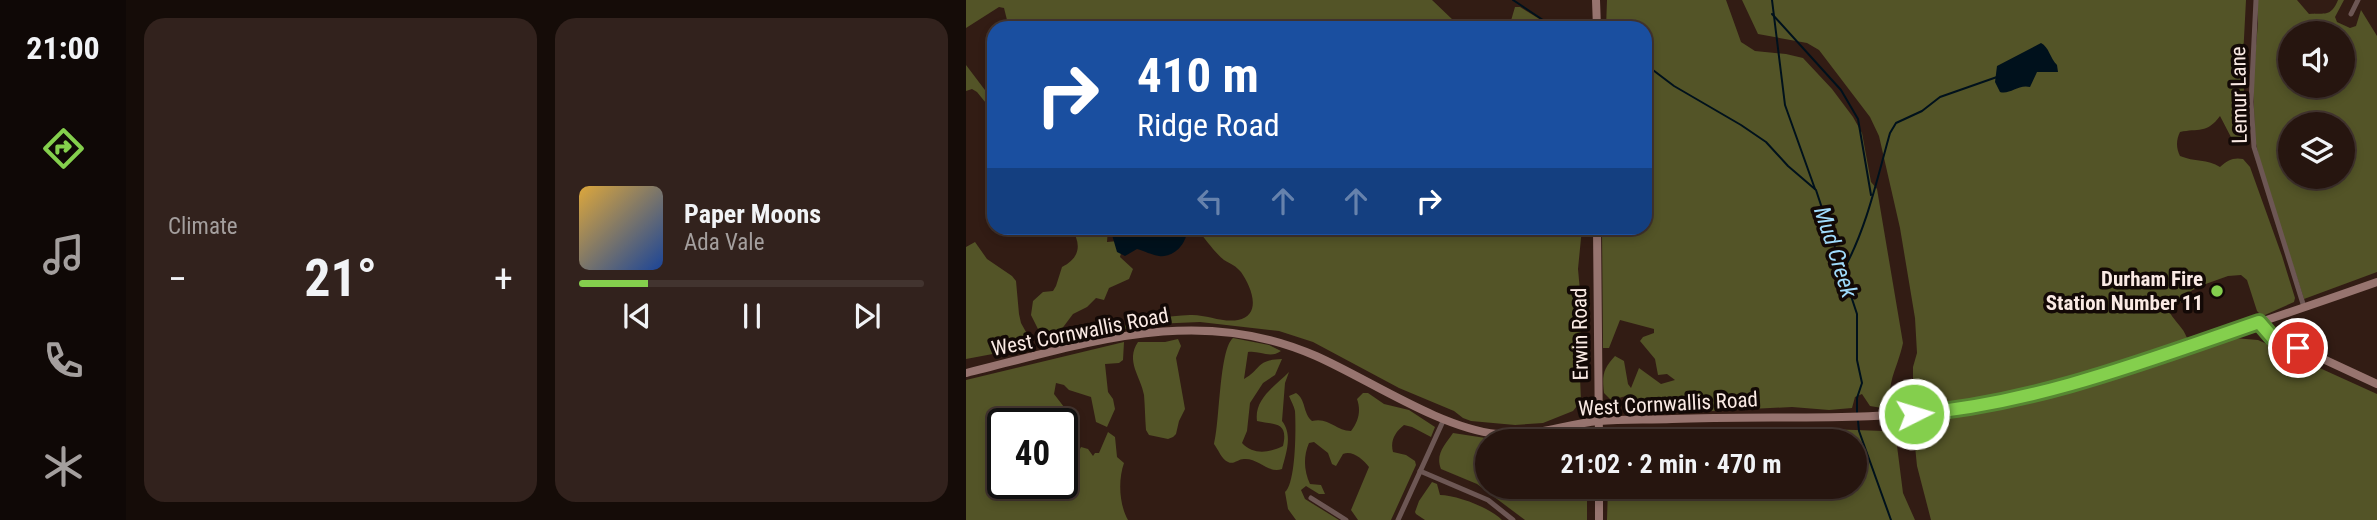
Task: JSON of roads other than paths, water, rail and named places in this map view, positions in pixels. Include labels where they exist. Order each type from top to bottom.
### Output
[{"type":"street","points":[[1597,0],[1597,21]]},
{"type":"street","name":"Lemur Lane","points":[[2256,0],[2251,102],[2254,147],[2304,307]]},
{"type":"street","points":[[2351,14],[2358,0]]},
{"type":"street","name":"Erwin Road","points":[[1597,235],[1599,429]]},
{"type":"street","name":"West Cornwallis Road","points":[[966,373],[1152,332],[1191,329],[1254,336],[1297,348],[1444,419],[1472,429],[1506,434],[1545,432],[1599,421],[1864,416],[1964,408],[2054,390],[2119,371],[2377,282]]},
{"type":"street","points":[[2271,318],[2280,339]]},
{"type":"street","points":[[2259,322],[2272,337],[2377,384]]},
{"type":"street","points":[[1398,520],[1444,419]]},
{"type":"street","points":[[1420,471],[1488,500],[1513,520]]},
{"type":"street","points":[[1311,498],[1346,520]]},
{"type":"street","points":[[1599,499],[1599,520]]},
{"type":"water","points":[[2041,43],[2057,65],[2058,72],[2037,72],[2030,87],[2000,92],[1995,82],[1997,66]]},
{"type":"water","points":[[1112,235],[1186,235],[1183,244],[1175,252],[1165,256],[1137,249],[1125,256],[1117,252]]},
{"type":"waterway","name":"Mud Creek","points":[[1513,0],[1544,21]]},
{"type":"waterway","points":[[1772,0],[1785,105],[1815,189]]},
{"type":"waterway","points":[[1772,14],[1841,90],[1858,119],[1871,195]]},
{"type":"waterway","name":"Mud Creek","points":[[1652,69],[1674,86],[1766,142],[1816,190],[1857,314],[1857,360],[1862,383],[1857,398],[1857,412]]},
{"type":"waterway","points":[[1844,269],[1865,220],[1890,133],[1896,123],[1922,111],[1940,97],[1997,77]]},
{"type":"waterway","name":"Mud Creek","points":[[1858,421],[1859,431],[1891,520]]},
{"type":"place","name":"Durham Fire Station Number 11","points":[[2217,291]]}]
